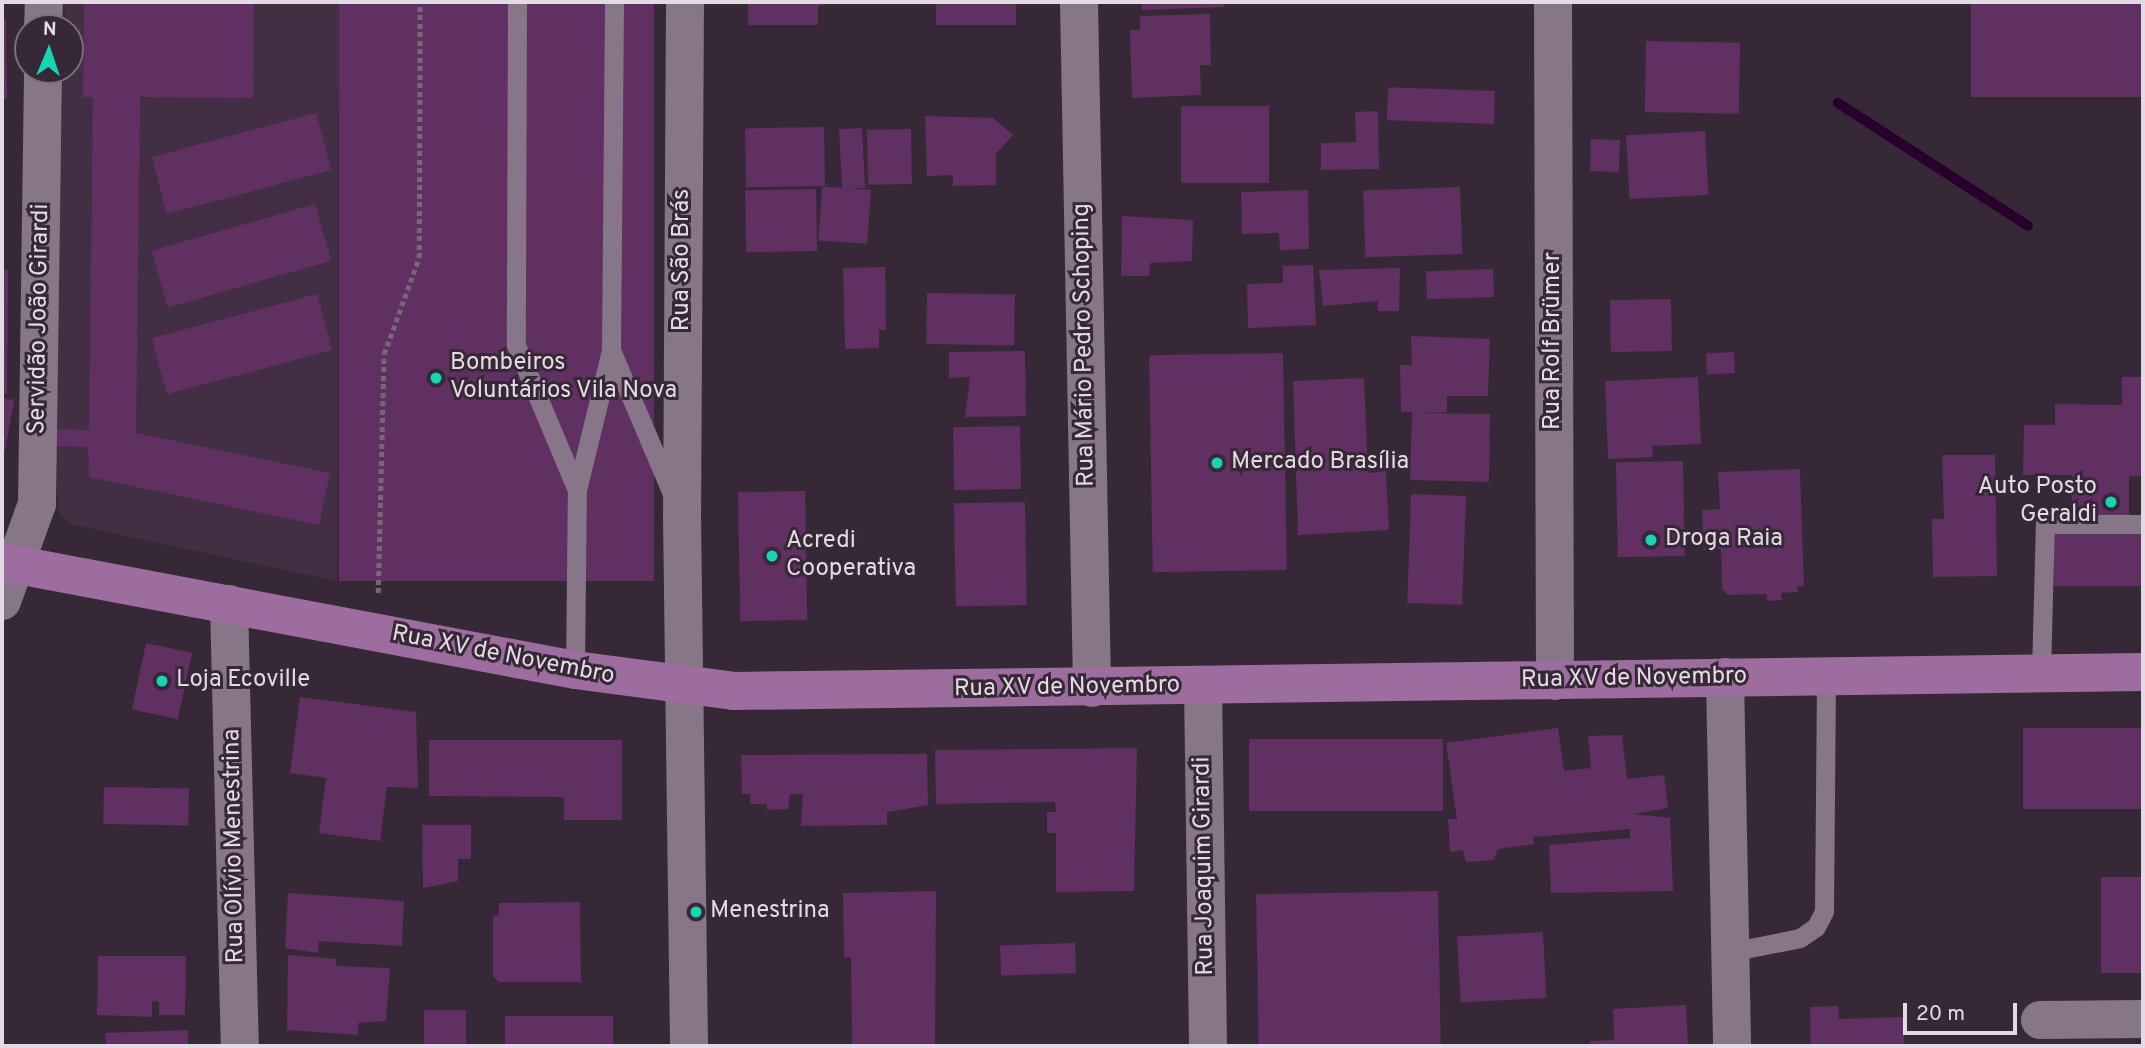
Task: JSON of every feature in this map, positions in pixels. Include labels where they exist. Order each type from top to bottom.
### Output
[{"type":"main road","name":"Rua XV de Novembro","points":[[10,563],[575,670],[683,687],[792,692],[2143,672]]},
{"type":"street","name":"Rua São Brás","points":[[685,2],[682,516],[689,1046]]},
{"type":"street","name":"Rua Mário Pedro Schoping","points":[[1079,2],[1091,688]]},
{"type":"street","name":"Rua Rolf Brümer","points":[[1553,2],[1555,681]]},
{"type":"street","name":"Servidão João Girardi","points":[[2,601],[10,563],[37,505],[43,84]]},
{"type":"street","name":"Rua Olívio Menestrina","points":[[229,604],[240,1046]]},
{"type":"street","points":[[1725,677],[1732,1046]]},
{"type":"street","name":"Rua Joaquim Girardi","points":[[1203,686],[1208,1046]]},
{"type":"street","points":[[2040,1020],[2143,1018]]},
{"type":"lane","points":[[517,2],[516,345],[578,489]]},
{"type":"lane","points":[[575,670],[578,489],[611,350],[614,2]]},
{"type":"lane","points":[[611,350],[682,516]]},
{"type":"lane","points":[[2041,673],[2045,524],[2143,524]]},
{"type":"lane","points":[[1730,952],[1800,938],[1816,927],[1824,911],[1826,676]]},
{"type":"path","points":[[377,633],[384,354],[419,258],[420,2]]},
{"type":"shaded area","points":[[64,2],[339,2],[337,581],[71,524],[59,514],[55,446],[63,84],[84,84],[84,14],[65,14]]},
{"type":"building","points":[[84,2],[254,2],[253,98],[140,97],[136,433],[330,473],[319,525],[89,477],[88,447],[55,446],[56,429],[89,430],[93,97],[83,97]]},
{"type":"building","points":[[339,2],[654,2],[654,581],[339,581]]},
{"type":"building","points":[[748,2],[824,2],[824,5],[818,6],[818,25],[748,25]]},
{"type":"building","points":[[936,2],[1016,2],[1016,25],[936,25]]},
{"type":"building","points":[[1142,2],[1224,2],[1224,7],[1142,10]]},
{"type":"building","points":[[1971,2],[2143,2],[2143,97],[1971,97]]},
{"type":"building","points":[[1210,14],[1211,65],[1200,65],[1201,95],[1132,98],[1130,30],[1140,30],[1140,16]]},
{"type":"building","points":[[2,19],[6,19],[7,99],[2,99]]},
{"type":"building","points":[[1646,41],[1740,43],[1739,114],[1645,112]]},
{"type":"building","points":[[1388,87],[1495,91],[1494,124],[1387,120]]},
{"type":"building","points":[[1181,106],[1269,106],[1269,183],[1181,183]]},
{"type":"building","points":[[1378,111],[1379,169],[1321,170],[1321,143],[1356,142],[1355,112]]},
{"type":"building","points":[[316,113],[331,170],[167,214],[152,157]]},
{"type":"building","points":[[925,116],[993,118],[1013,135],[996,154],[996,185],[953,186],[953,175],[927,176]]},
{"type":"building","points":[[824,127],[825,186],[746,187],[745,128]]},
{"type":"building","points":[[862,128],[865,188],[842,189],[839,129]]},
{"type":"building","points":[[911,129],[912,184],[868,185],[867,130]]},
{"type":"building","points":[[1705,131],[1708,195],[1629,199],[1626,135]]},
{"type":"building","points":[[1591,139],[1620,140],[1619,172],[1590,171]]},
{"type":"building","points":[[822,187],[871,190],[867,244],[818,240]]},
{"type":"building","points":[[1460,187],[1462,254],[1365,257],[1363,190]]},
{"type":"building","points":[[816,189],[817,251],[746,252],[745,190]]},
{"type":"building","points":[[1308,190],[1309,249],[1280,250],[1279,233],[1242,234],[1241,192]]},
{"type":"building","points":[[315,204],[331,261],[168,308],[152,251]]},
{"type":"building","points":[[1122,216],[1193,220],[1192,261],[1150,263],[1149,276],[1121,276]]},
{"type":"building","points":[[1313,265],[1316,325],[1248,328],[1247,284],[1283,283],[1283,266]]},
{"type":"building","points":[[885,267],[886,330],[879,330],[879,348],[845,349],[843,268]]},
{"type":"building","points":[[1400,268],[1399,311],[1378,311],[1378,301],[1323,306],[1319,270]]},
{"type":"building","points":[[1493,269],[1494,297],[1427,299],[1426,271]]},
{"type":"building","points":[[2,270],[8,270],[7,394],[2,394]]},
{"type":"building","points":[[927,293],[1015,295],[1014,346],[926,344]]},
{"type":"building","points":[[317,294],[332,350],[167,394],[152,338]]},
{"type":"building","points":[[1671,299],[1672,351],[1611,352],[1610,300]]},
{"type":"building","points":[[1411,336],[1490,339],[1488,396],[1447,396],[1447,412],[1416,413],[1490,414],[1489,482],[1410,480],[1412,412],[1401,412],[1400,365],[1412,365]]},
{"type":"building","points":[[1025,351],[1026,416],[965,417],[970,377],[949,378],[949,352]]},
{"type":"building","points":[[1734,352],[1735,373],[1707,374],[1706,353]]},
{"type":"building","name":"Mercado Brasília","points":[[1283,353],[1287,570],[1153,572],[1149,355]]},
{"type":"building","points":[[1698,377],[1701,444],[1652,446],[1653,457],[1608,459],[1605,381]]},
{"type":"building","points":[[2122,377],[2143,377],[2143,476],[2129,476],[2129,533],[2143,533],[2143,586],[2054,586],[2054,534],[2071,534],[2072,475],[2023,475],[2024,425],[2055,425],[2055,404],[2122,405]]},
{"type":"building","points":[[1364,378],[1368,473],[1386,471],[1389,530],[1298,535],[1293,381]]},
{"type":"building","points":[[2,398],[14,400],[3,461],[2,461]]},
{"type":"building","points":[[1020,426],[1021,489],[954,490],[953,427]]},
{"type":"building","points":[[1942,455],[1995,455],[1997,576],[1933,577],[1932,519],[1944,519]]},
{"type":"building","points":[[1683,461],[1685,556],[1618,557],[1616,462]]},
{"type":"building","points":[[1800,469],[1804,586],[1797,586],[1798,592],[1781,593],[1782,600],[1767,601],[1767,594],[1728,595],[1722,589],[1721,549],[1704,550],[1702,510],[1720,509],[1718,472]]},
{"type":"building","name":"Acredi Cooperativa","points":[[805,491],[807,620],[740,621],[738,492]]},
{"type":"building","points":[[1411,494],[1466,496],[1462,605],[1407,603]]},
{"type":"building","points":[[1025,502],[1027,605],[956,606],[954,503]]},
{"type":"building","name":"Loja Ecoville","points":[[146,643],[192,653],[178,719],[132,710]]},
{"type":"building","points":[[300,697],[416,712],[418,788],[387,787],[380,841],[319,833],[326,778],[290,773]]},
{"type":"building","points":[[1558,728],[1564,771],[1591,768],[1588,736],[1622,735],[1627,779],[1664,775],[1668,808],[1634,814],[1670,818],[1673,891],[1551,893],[1549,845],[1630,838],[1630,829],[1533,837],[1534,844],[1498,849],[1494,860],[1466,862],[1463,850],[1450,852],[1448,819],[1457,819],[1446,743]]},
{"type":"building","points":[[2023,728],[2143,728],[2143,809],[2023,809]]},
{"type":"building","points":[[1249,739],[1443,739],[1443,811],[1249,811]]},
{"type":"building","points":[[429,740],[622,740],[622,820],[564,820],[564,797],[429,796]]},
{"type":"building","points":[[1137,748],[1134,891],[1056,892],[1056,833],[1047,833],[1047,812],[1056,812],[1055,802],[936,804],[935,750]]},
{"type":"building","points":[[927,754],[928,805],[887,812],[887,825],[801,826],[803,794],[790,794],[788,809],[767,810],[767,804],[750,804],[750,794],[742,794],[741,755]]},
{"type":"building","points":[[104,787],[189,788],[188,825],[103,824]]},
{"type":"building","points":[[422,825],[471,825],[471,859],[458,859],[458,881],[423,888]]},
{"type":"building","points":[[2101,877],[2143,877],[2143,973],[2101,973]]},
{"type":"building","points":[[936,891],[935,1046],[852,1046],[851,957],[844,957],[843,893]]},
{"type":"building","points":[[1438,891],[1441,1046],[1259,1046],[1256,894]]},
{"type":"building","points":[[288,893],[404,901],[402,946],[319,941],[318,953],[285,948]]},
{"type":"building","points":[[580,902],[581,982],[499,982],[493,976],[493,916],[499,915],[499,903]]},
{"type":"building","points":[[1543,932],[1546,998],[1461,1002],[1457,937]]},
{"type":"building","points":[[1075,943],[1076,973],[1001,976],[1000,946]]},
{"type":"building","points":[[288,955],[336,959],[336,966],[390,968],[386,1021],[358,1023],[358,1035],[287,1030]]},
{"type":"building","points":[[98,956],[186,956],[185,1015],[159,1015],[159,1002],[152,1001],[152,1017],[97,1015]]},
{"type":"building","points":[[1686,1005],[1688,1046],[1590,1046],[1590,1041],[1614,1040],[1613,1009]]},
{"type":"building","points":[[1838,1006],[1839,1019],[1904,1017],[1904,1046],[1811,1046],[1810,1007]]},
{"type":"building","points":[[424,1010],[466,1010],[466,1046],[424,1046]]},
{"type":"building","points":[[505,1016],[613,1016],[613,1046],[505,1046]]},
{"type":"building","points":[[188,1030],[188,1046],[106,1046],[105,1033]]},
{"type":"waterway","points":[[1838,103],[2028,226]]},
{"type":"place","name":"Bombeiros Voluntários Vila Nova","points":[[436,378]]},
{"type":"place","name":"Mercado Brasília","points":[[1217,463]]},
{"type":"place","name":"Auto Posto Geraldi","points":[[2111,502]]},
{"type":"place","name":"Droga Raia","points":[[1651,540]]},
{"type":"place","name":"Acredi Cooperativa","points":[[772,556]]},
{"type":"place","name":"Loja Ecoville","points":[[162,681]]},
{"type":"place","name":"Menestrina","points":[[696,912]]}]
